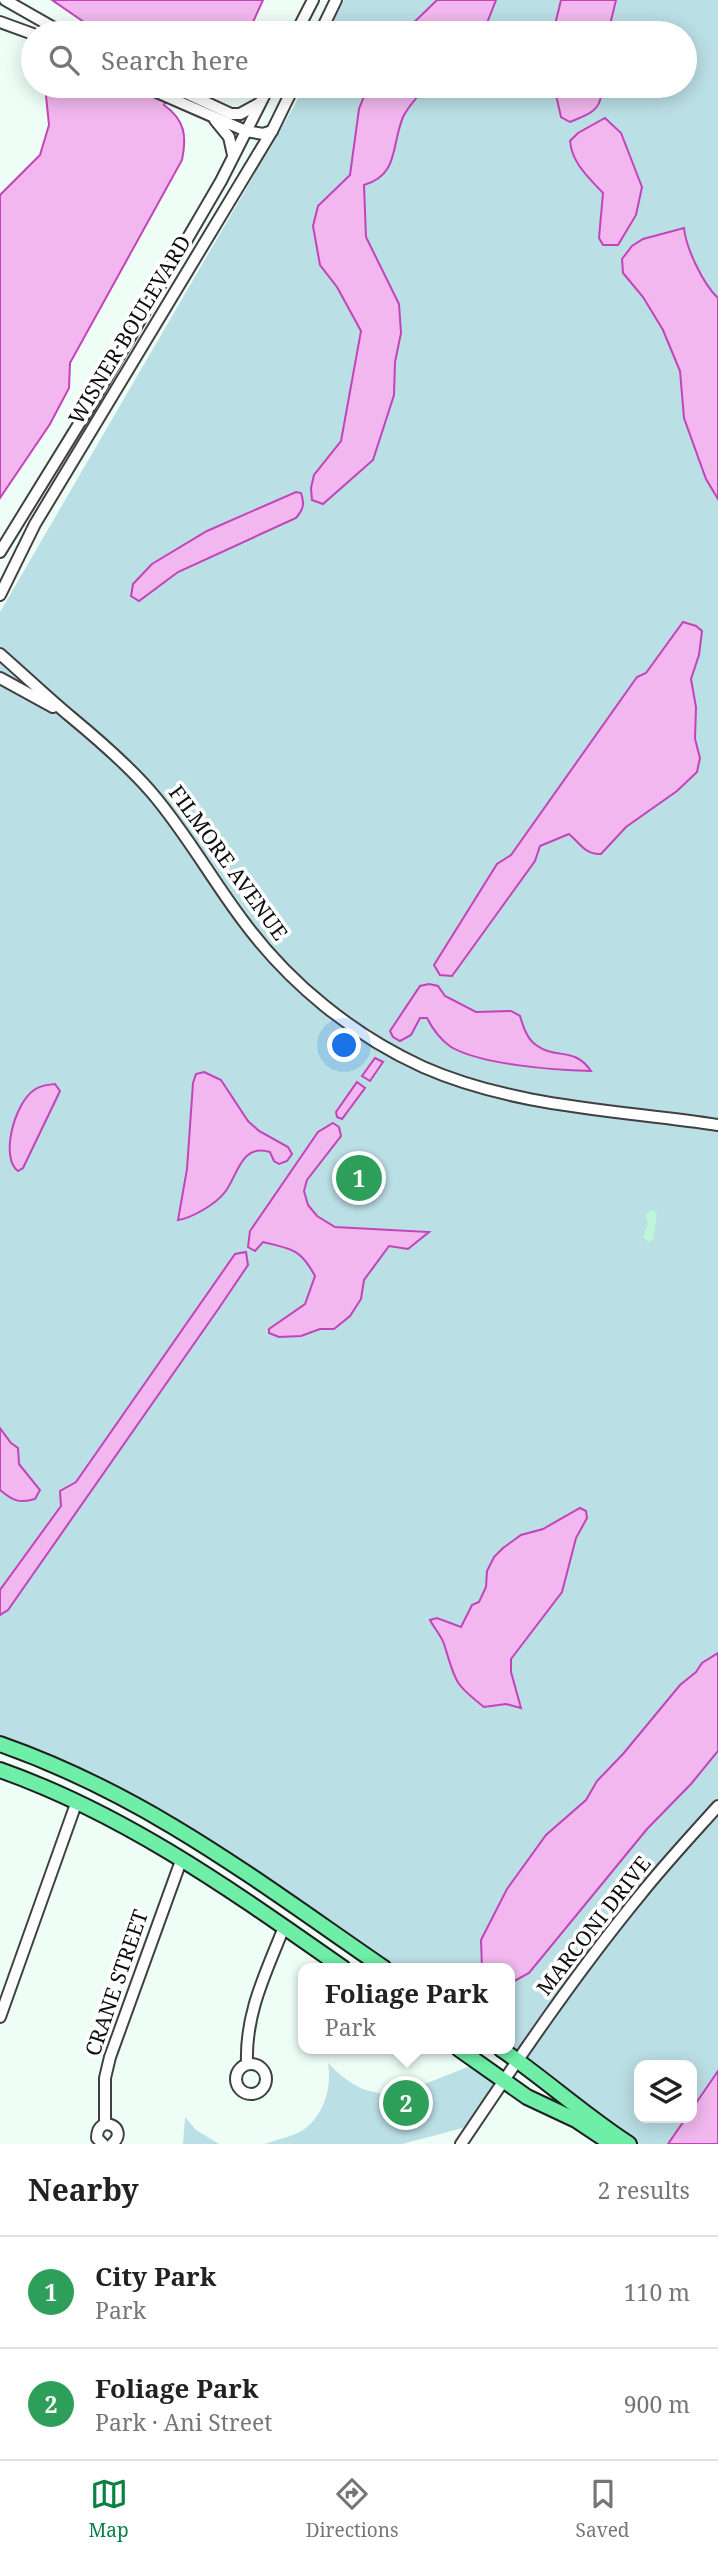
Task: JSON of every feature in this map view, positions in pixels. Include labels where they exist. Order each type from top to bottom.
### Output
[{"type":"main road","points":[[0,1744],[97,1783],[150,1811],[242,1869],[377,1963]]},
{"type":"main road","points":[[23,1778],[31,1755]]},
{"type":"main road","points":[[0,1770],[77,1801],[131,1828],[230,1889],[336,1963]]},
{"type":"main road","points":[[230,1889],[242,1869]]},
{"type":"main road","points":[[466,2054],[527,2097],[576,2120],[612,2144]]},
{"type":"main road","points":[[508,2054],[586,2116],[629,2144]]},
{"type":"street","points":[[5,0],[42,21]]},
{"type":"street","points":[[302,21],[313,0]]},
{"type":"street","points":[[326,21],[336,0]]},
{"type":"street","points":[[0,22],[21,30]]},
{"type":"street","points":[[184,98],[221,125],[228,135],[233,155]]},
{"type":"street","points":[[191,98],[231,114],[240,114],[260,103]]},
{"type":"street","name":"WISNER BOULEVARD","points":[[0,552],[90,406],[263,98]]},
{"type":"street","name":"WISNER BOULEVARD","points":[[0,595],[36,524],[272,131],[288,98]]},
{"type":"street","points":[[210,116],[246,131],[263,134],[272,131]]},
{"type":"street","name":"FILMORE AVENUE","points":[[0,654],[103,744],[155,796],[243,922],[287,972],[331,1011],[378,1044],[424,1067],[492,1091],[529,1099],[718,1125]]},
{"type":"street","name":"FILMORE AVENUE","points":[[0,678],[70,717]]},
{"type":"street","points":[[0,2017],[77,1801]]},
{"type":"street","name":"MARCONI DRIVE","points":[[461,2144],[502,2081],[607,1936],[718,1806]]},
{"type":"street","name":"CRANE STREET","points":[[105,2124],[105,2078],[110,2057],[182,1858]]},
{"type":"street","points":[[247,2064],[249,2019],[284,1927]]},
{"type":"street","name":"CRANE STREET","points":[[103,2144],[97,2134],[99,2128],[105,2124],[112,2125],[117,2130],[118,2137],[112,2144]]},
{"type":"shaded area","points":[[52,0],[263,0],[253,21],[83,21]]},
{"type":"shaded area","points":[[344,0],[718,0],[718,2071],[697,2102],[697,2060],[634,2060],[634,2123],[683,2123],[668,2144],[629,2144],[515,2054],[515,1963],[377,1963],[194,1837],[0,1744],[0,612],[298,98],[697,98],[697,21],[333,21]]},
{"type":"shaded area","points":[[437,0],[496,0],[488,21],[415,21]]},
{"type":"shaded area","points":[[561,0],[616,0],[611,21],[556,21]]},
{"type":"shaded area","points":[[46,98],[167,98],[164,105],[183,129],[184,151],[182,160],[70,363],[69,388],[50,424],[0,498],[0,195],[40,155],[49,125]]},
{"type":"shaded area","points":[[363,98],[417,98],[403,117],[389,167],[375,180],[364,185],[366,237],[399,304],[401,333],[395,362],[394,395],[373,460],[323,504],[312,500],[311,488],[314,475],[341,441],[361,331],[337,287],[320,265],[313,226],[318,206],[350,175],[359,109]]},
{"type":"shaded area","points":[[557,98],[600,98],[598,106],[590,113],[570,122],[561,117]]},
{"type":"shaded area","points":[[605,118],[621,133],[642,187],[636,215],[618,245],[603,245],[599,238],[603,193],[577,163],[570,141],[578,133]]},
{"type":"shaded area","points":[[684,228],[696,265],[718,298],[718,499],[706,479],[684,418],[680,371],[663,330],[643,297],[623,273],[622,259],[632,246],[643,239]]},
{"type":"shaded area","points":[[296,492],[301,493],[303,504],[296,518],[178,572],[139,601],[131,596],[133,584],[152,564],[207,531]]},
{"type":"shaded area","points":[[683,622],[702,631],[699,655],[691,679],[696,707],[695,739],[700,758],[697,772],[677,791],[626,827],[601,854],[587,850],[569,834],[540,846],[535,861],[452,976],[440,975],[434,965],[497,864],[511,855],[637,677],[646,673]]},
{"type":"shaded area","points":[[420,986],[438,986],[445,996],[476,1012],[511,1011],[520,1016],[528,1036],[536,1045],[551,1052],[578,1058],[591,1071],[519,1065],[464,1053],[444,1041],[427,1018],[420,1018],[411,1035],[400,1041],[393,1037],[390,1031]]},
{"type":"shaded area","points":[[375,1058],[383,1062],[370,1081],[362,1076]]},
{"type":"shaded area","points":[[204,1072],[221,1080],[248,1121],[259,1131],[288,1147],[292,1154],[287,1161],[279,1164],[274,1161],[270,1152],[260,1150],[246,1156],[221,1197],[197,1213],[178,1220],[187,1169],[193,1083],[196,1074]]},
{"type":"shaded area","points":[[357,1082],[365,1088],[342,1119],[337,1117],[336,1112]]},
{"type":"shaded area","points":[[55,1084],[60,1091],[23,1168],[18,1171],[10,1155],[15,1118],[34,1090]]},
{"type":"shaded area","points":[[333,1123],[339,1127],[341,1136],[307,1180],[304,1191],[308,1205],[317,1216],[335,1227],[429,1232],[408,1249],[389,1246],[364,1280],[361,1299],[350,1316],[334,1329],[320,1329],[301,1336],[279,1337],[269,1333],[269,1329],[305,1304],[315,1276],[304,1260],[288,1248],[263,1242],[255,1251],[248,1247],[250,1231],[318,1132]]},
{"type":"shaded area","points":[[246,1252],[248,1265],[219,1308],[8,1610],[0,1615],[0,1590],[61,1506],[60,1491],[76,1482],[235,1254]]},
{"type":"shaded area","points":[[0,1428],[18,1448],[19,1464],[40,1490],[35,1499],[16,1500],[0,1490]]},
{"type":"shaded area","points":[[580,1508],[586,1511],[587,1518],[576,1538],[562,1592],[511,1659],[511,1672],[521,1708],[506,1704],[484,1707],[460,1686],[453,1674],[443,1641],[430,1620],[437,1618],[461,1627],[472,1605],[479,1602],[486,1587],[487,1571],[494,1557],[503,1548],[521,1535],[543,1529]]},
{"type":"shaded area","points":[[718,1653],[718,1751],[691,1784],[647,1829],[529,1973],[515,1981],[515,1963],[482,1963],[481,1940],[507,1889],[546,1835],[586,1800],[597,1781],[702,1663]]},
{"type":"shaded area","points":[[328,2063],[360,2088],[377,2093],[399,2094],[478,2063],[502,2081],[474,2125],[402,2144],[265,2144],[297,2133],[313,2122],[326,2098]]},
{"type":"shaded area","points":[[718,2071],[718,2144],[668,2144],[683,2123],[697,2123],[697,2102]]},
{"type":"shaded area","points":[[185,2117],[196,2130],[219,2144],[183,2144]]},
{"type":"sand","points":[[654,1210],[657,1214],[653,1240],[648,1242],[643,1237],[648,1224],[646,1215]]},
{"type":"place","name":"City Park","points":[[359,1178]]},
{"type":"place","name":"Foliage Park","points":[[406,2103]]}]
